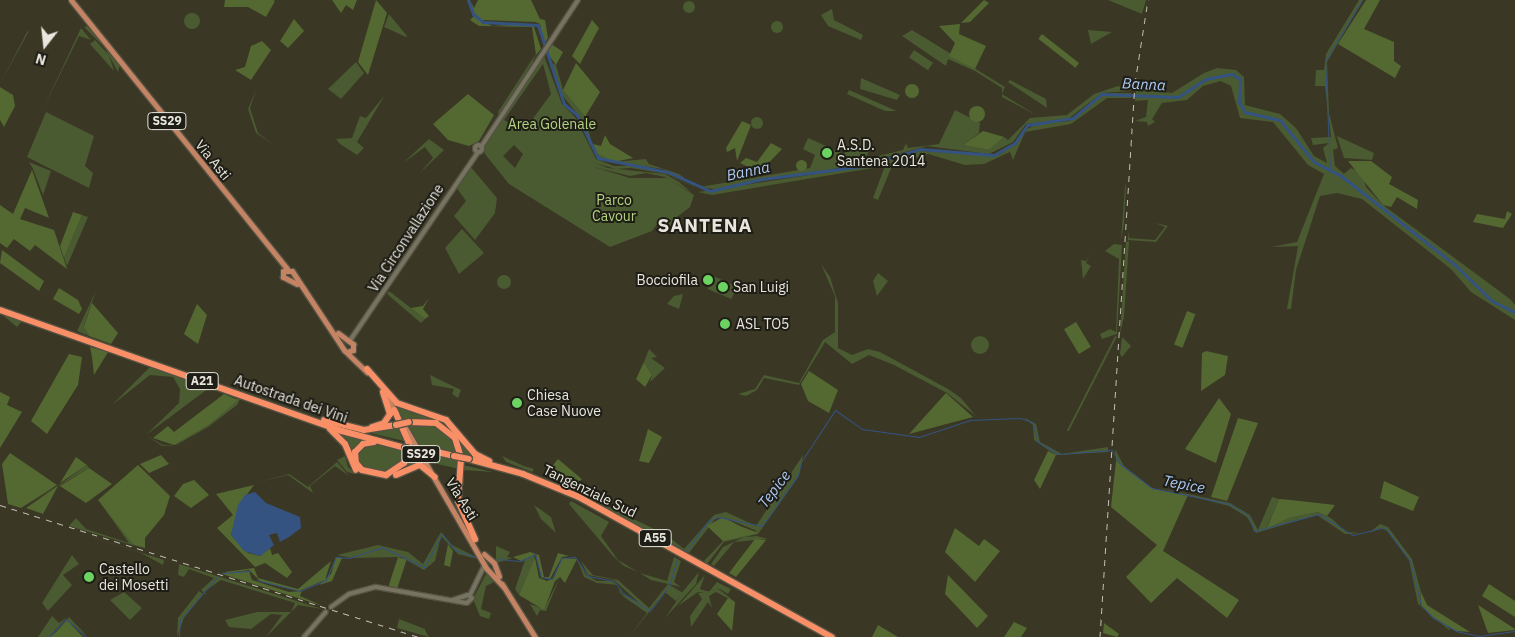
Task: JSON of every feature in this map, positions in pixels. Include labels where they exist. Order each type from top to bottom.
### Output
[{"type":"highway","name":"Autostrada dei Vini","points":[[0,309],[297,415],[404,446]]},
{"type":"highway","name":"Autostrada dei Vini","points":[[0,309],[305,415],[404,446]]},
{"type":"highway","points":[[367,369],[401,406],[446,420],[481,458],[523,474]]},
{"type":"highway","points":[[330,422],[366,428],[384,423],[391,410],[383,391]]},
{"type":"highway","name":"A55","points":[[394,410],[408,438],[404,462],[391,473],[379,475],[362,470],[354,459],[357,448],[366,442],[404,446]]},
{"type":"highway","points":[[297,415],[337,434],[352,465],[364,476],[386,478],[420,465],[435,477]]},
{"type":"highway","points":[[305,415],[367,430],[409,422],[436,423],[455,438],[461,458],[458,501],[475,539]]},
{"type":"highway","name":"Tangenziale Sud","points":[[404,446],[430,454],[523,474],[603,509],[832,637]]},
{"type":"highway","name":"Tangenziale Sud","points":[[404,446],[424,449],[454,458]]},
{"type":"highway","name":"Tangenziale Sud","points":[[469,461],[578,499],[824,637]]},
{"type":"main road","name":"Via Asti","points":[[71,0],[285,270]]},
{"type":"main road","name":"Via Circonvallazione","points":[[351,350],[358,332],[546,44],[578,0]]},
{"type":"main road","points":[[285,270],[283,277],[291,277]]},
{"type":"main road","points":[[285,270],[332,327],[343,347],[351,350]]},
{"type":"main road","points":[[332,327],[348,340],[351,350]]},
{"type":"main road","name":"Via Circonvallazione","points":[[348,340],[358,332]]},
{"type":"main road","points":[[343,347],[348,340]]},
{"type":"main road","name":"Via Asti","points":[[351,350],[367,369],[475,539],[487,563]]},
{"type":"main road","name":"Via Asti","points":[[351,350],[383,391],[487,563]]},
{"type":"main road","points":[[331,607],[349,594],[376,587],[453,600],[464,599],[471,596],[478,587],[487,563],[504,586],[535,637]]},
{"type":"main road","points":[[464,599],[471,596],[492,568]]},
{"type":"main road","points":[[304,637],[326,612]]},
{"type":"green space","points":[[225,0],[275,1],[266,17],[248,7],[224,7]]},
{"type":"green space","points":[[332,0],[357,0],[353,10],[346,5],[341,13]]},
{"type":"green space","points":[[376,0],[387,13],[368,75],[358,62]]},
{"type":"green space","points":[[470,0],[474,8],[478,0],[531,0],[540,19],[545,20],[548,38],[544,44],[540,24],[535,22],[481,20],[474,13]]},
{"type":"green space","points":[[984,0],[989,3],[970,22],[961,23]]},
{"type":"green space","points":[[1108,0],[1146,0],[1142,14]]},
{"type":"green space","points":[[1359,0],[1363,0],[1327,62],[1329,113],[1338,148],[1333,150],[1335,166],[1344,174],[1351,168],[1362,173],[1366,187],[1383,205],[1510,299],[1515,305],[1515,320],[1471,292],[1451,269],[1362,199],[1337,193],[1320,196],[1296,270],[1291,309],[1287,309],[1298,246],[1271,247],[1297,242],[1324,174],[1308,165],[1273,122],[1240,118],[1231,86],[1221,81],[1203,86],[1187,100],[1162,103],[1152,119],[1155,122],[1148,126],[1147,122],[1135,121],[1146,117],[1148,100],[1135,101],[1136,88],[1172,93],[1204,73],[1217,68],[1236,70],[1244,77],[1245,105],[1280,114],[1296,128],[1314,156],[1327,163],[1323,148],[1329,143],[1313,145],[1311,138],[1331,137],[1325,86],[1315,86],[1316,70],[1324,70],[1326,54]]},
{"type":"green space","points":[[1366,0],[1380,0],[1364,29],[1394,42],[1394,61],[1401,66],[1395,78],[1338,44]]},
{"type":"green space","points":[[687,1],[691,1],[695,7],[691,13],[687,13],[683,9],[683,5]]},
{"type":"green space","points":[[832,9],[834,20],[863,35],[861,40],[828,26],[821,15]]},
{"type":"green space","points":[[192,13],[200,21],[192,29],[184,21]]},
{"type":"green space","points":[[389,14],[407,36],[406,37],[384,27]]},
{"type":"green space","points":[[474,16],[492,26],[533,24],[541,49],[536,55],[532,27],[479,26],[470,20]]},
{"type":"green space","points":[[294,19],[304,31],[288,48],[280,41]]},
{"type":"green space","points":[[592,20],[599,28],[580,64],[572,56]]},
{"type":"green space","points":[[775,21],[779,21],[783,27],[779,33],[775,33],[771,29],[771,25]]},
{"type":"green space","points":[[960,24],[959,34],[986,46],[975,69],[949,56],[955,43],[939,26]]},
{"type":"green space","points":[[89,26],[120,64],[118,72],[105,48],[84,27]]},
{"type":"green space","points":[[81,28],[91,40],[79,36],[42,111]]},
{"type":"green space","points":[[912,30],[1005,87],[1002,94],[1002,88],[975,71],[948,59],[946,66],[902,36]]},
{"type":"green space","points":[[1088,30],[1112,32],[1091,44]]},
{"type":"green space","points":[[29,31],[0,84],[27,32]]},
{"type":"green space","points":[[1042,34],[1079,63],[1075,68],[1038,39]]},
{"type":"green space","points":[[95,40],[109,55],[114,71],[90,44]]},
{"type":"green space","points":[[262,41],[271,50],[251,80],[235,70],[245,67],[251,46]]},
{"type":"green space","points":[[553,45],[563,52],[556,65],[545,50]]},
{"type":"green space","points":[[914,50],[933,63],[928,70],[909,57]]},
{"type":"green space","points":[[537,52],[532,63],[499,115],[498,112]]},
{"type":"green space","name":"Parco Cavour","points":[[543,53],[562,104],[575,117],[596,159],[614,166],[636,166],[665,172],[695,188],[667,174],[631,168],[617,169],[665,174],[679,182],[692,193],[671,181],[694,195],[690,207],[677,217],[680,222],[672,228],[661,219],[652,231],[610,247],[509,184],[485,154],[483,145]],"holes":[[[543,64],[551,94],[526,128],[514,126],[504,120]],[[514,145],[523,154],[515,168],[503,156]],[[594,167],[630,176],[646,173],[667,178],[630,178]]]},
{"type":"green space","points":[[356,62],[364,73],[341,99],[328,89]]},
{"type":"green space","points":[[550,62],[556,65],[563,90],[585,117],[593,147],[614,162],[646,159],[649,164],[679,174],[696,187],[663,169],[606,161],[599,158],[589,143],[579,116],[562,95]]},
{"type":"green space","points":[[576,63],[600,92],[585,117],[563,90]]},
{"type":"green space","points":[[861,78],[900,95],[897,100],[860,89]]},
{"type":"green space","points":[[1010,80],[1046,99],[1047,108],[1008,82]]},
{"type":"green space","points":[[912,84],[917,86],[919,91],[917,96],[912,98],[907,96],[905,91],[907,86]]},
{"type":"green space","points":[[1118,86],[1131,91],[1102,93],[1068,119],[1026,124],[1013,142],[989,154],[927,146],[862,164],[715,189],[700,187],[810,168],[815,155],[803,149],[808,138],[844,154],[852,144],[869,150],[866,159],[903,150],[906,143],[908,148],[939,144],[955,110],[980,123],[979,133],[963,145],[989,150],[1004,137],[1008,140],[1030,118],[1067,115],[1094,94]]},
{"type":"green space","points":[[0,87],[13,95],[15,106],[4,127],[0,120]]},
{"type":"green space","points":[[257,88],[250,108],[258,133],[274,145],[256,133],[248,109]]},
{"type":"green space","points":[[849,90],[896,111],[885,111],[847,94]]},
{"type":"green space","points":[[1113,93],[1131,93],[1131,98],[1107,98],[1071,124],[1025,132],[1013,160],[1010,152],[984,164],[965,165],[928,154],[892,166],[878,200],[873,198],[885,166],[712,195],[698,192],[868,166],[918,151],[999,155],[1015,144],[1024,130],[1041,123],[1069,121],[1101,96]]},
{"type":"green space","points":[[468,94],[494,115],[479,141],[469,146],[448,140],[433,124]]},
{"type":"green space","points":[[1002,94],[1036,115],[1002,97]]},
{"type":"green space","points":[[385,95],[357,142],[364,148],[357,155],[340,144],[336,139],[352,138],[360,116],[366,118]]},
{"type":"green space","points":[[977,106],[985,114],[977,122],[969,114]]},
{"type":"green space","points":[[46,112],[94,136],[85,166],[93,173],[89,188],[27,157]]},
{"type":"green space","points":[[757,117],[763,123],[757,129],[751,123]]},
{"type":"green space","points":[[742,121],[751,125],[737,161],[735,148],[727,152],[726,148]]},
{"type":"green space","points":[[983,131],[1004,137],[989,150],[963,145]]},
{"type":"green space","points":[[605,135],[610,144],[633,158],[614,162],[597,153],[593,144],[601,146]]},
{"type":"green space","points":[[1337,136],[1374,153],[1372,160],[1344,158]]},
{"type":"green space","points":[[429,139],[444,150],[419,174],[433,158],[425,147],[403,163]]},
{"type":"green space","points":[[771,143],[782,149],[760,172],[740,163],[746,158],[757,162]]},
{"type":"green space","points":[[799,160],[803,160],[806,165],[805,169],[799,170],[796,167],[796,163]]},
{"type":"green space","points":[[1348,161],[1371,161],[1392,177],[1389,184],[1418,200],[1417,209],[1397,197],[1391,207],[1383,205]]},
{"type":"green space","points":[[29,162],[51,171],[43,195],[33,169]]},
{"type":"green space","points":[[470,166],[497,198],[495,213],[475,240],[454,216],[466,201],[456,187]]},
{"type":"green space","points":[[32,170],[49,218],[25,208],[20,219],[54,230],[67,269],[35,245],[30,251],[14,239],[7,248],[0,243],[0,205],[13,214]]},
{"type":"green space","points":[[1125,185],[1124,224],[1121,240]]},
{"type":"green space","points":[[1507,211],[1512,214],[1503,228],[1473,222],[1477,214],[1505,219]]},
{"type":"green space","points":[[73,212],[82,215],[64,258],[60,246]]},
{"type":"green space","points":[[82,215],[88,217],[67,266],[64,258]]},
{"type":"green space","points":[[1155,223],[1168,226],[1156,242],[1128,240],[1128,231],[1129,238],[1155,240],[1165,227]]},
{"type":"green space","points":[[462,229],[484,253],[459,274],[445,248]]},
{"type":"green space","points":[[1129,241],[1124,317],[1120,334],[1126,242]]},
{"type":"green space","points":[[1114,244],[1122,245],[1117,334],[1102,339],[1100,334],[1110,329],[1116,332],[1119,259],[1105,251]]},
{"type":"green space","points":[[2,250],[44,281],[39,291],[0,263]]},
{"type":"green space","points":[[1090,253],[1086,263],[1091,266],[1083,279],[1081,260],[1086,261]]},
{"type":"green space","points":[[821,264],[830,277],[838,303],[838,348],[852,355],[868,349],[880,352],[948,389],[961,398],[976,416],[947,393],[894,365],[869,355],[852,364],[825,342],[799,385],[764,378],[757,390],[746,396],[738,394],[755,389],[764,375],[799,383],[823,340],[835,332],[835,296]]},
{"type":"green space","points":[[878,273],[888,281],[877,296],[873,281]]},
{"type":"green space","points":[[504,275],[509,277],[511,282],[509,287],[504,289],[499,287],[497,282],[499,277]]},
{"type":"green space","name":"San Luigi","points":[[713,276],[737,286],[731,299],[708,289]]},
{"type":"green space","points":[[59,288],[78,300],[82,309],[79,314],[53,299]]},
{"type":"green space","points":[[96,291],[84,325],[89,336],[77,331]]},
{"type":"green space","points":[[389,291],[425,319],[421,323],[387,294]]},
{"type":"green space","points":[[683,294],[679,309],[667,304],[674,296]]},
{"type":"green space","points":[[429,298],[423,309],[429,316],[425,319],[411,308],[423,306]]},
{"type":"green space","points":[[92,303],[118,333],[111,344],[89,336],[84,326]]},
{"type":"green space","points":[[197,304],[207,315],[198,344],[184,334]]},
{"type":"green space","points":[[1187,311],[1195,314],[1183,348],[1174,345]]},
{"type":"green space","points":[[0,313],[22,321],[17,327]]},
{"type":"green space","points":[[1076,322],[1091,347],[1079,354],[1064,329]]},
{"type":"green space","points":[[980,336],[986,339],[989,345],[986,351],[980,354],[974,351],[971,345],[974,339]]},
{"type":"green space","points":[[1115,336],[1117,337],[1069,431],[1067,430]]},
{"type":"green space","points":[[1122,337],[1131,346],[1122,357],[1120,354]]},
{"type":"green space","points":[[90,347],[108,352],[94,375],[92,357]]},
{"type":"green space","points":[[649,349],[657,357],[651,358],[665,368],[650,382],[652,375],[644,362]]},
{"type":"green space","points":[[1206,351],[1228,356],[1225,375],[1201,391],[1202,353]]},
{"type":"green space","points":[[69,354],[82,357],[78,385],[47,434],[31,421]]},
{"type":"green space","points":[[644,362],[652,375],[645,387],[636,379]]},
{"type":"green space","points":[[150,367],[209,388],[146,435],[179,403],[180,389],[173,377],[150,375],[112,405]]},
{"type":"green space","points":[[809,371],[838,390],[829,413],[808,401],[801,384]]},
{"type":"green space","points":[[430,375],[461,390],[458,398],[452,394],[454,389],[432,385]]},
{"type":"green space","points":[[0,392],[10,397],[7,405],[22,412],[0,448]]},
{"type":"green space","points":[[946,393],[973,417],[909,434]]},
{"type":"green space","points":[[224,394],[238,400],[207,426],[174,445],[153,438],[168,426],[174,432]]},
{"type":"green space","points":[[237,398],[240,399],[237,405],[208,427],[176,445],[162,446],[147,436],[163,445],[174,445],[207,426]]},
{"type":"green space","points":[[1219,398],[1231,414],[1216,463],[1185,449]]},
{"type":"green space","points":[[391,400],[412,413],[444,421],[481,460],[462,455],[445,427],[405,422]]},
{"type":"green space","points":[[1023,417],[1036,424],[1040,442],[1062,454],[1108,447],[1108,452],[1056,455],[1034,440],[1033,425]]},
{"type":"green space","points":[[1238,418],[1258,423],[1227,501],[1211,497]]},
{"type":"green space","points":[[406,424],[441,426],[457,444],[459,469],[429,462]]},
{"type":"green space","points":[[400,425],[408,442],[405,460],[386,474],[360,468],[355,454],[369,443],[404,450],[404,441],[349,428]]},
{"type":"green space","points":[[648,429],[662,437],[649,463],[639,461]]},
{"type":"green space","points":[[335,431],[367,440],[354,451],[363,473],[384,476],[401,468],[409,437],[427,466],[416,464],[384,478],[363,474]]},
{"type":"green space","points":[[1115,449],[1124,466],[1153,489],[1116,461]]},
{"type":"green space","points":[[1048,451],[1056,455],[1040,489],[1034,480]]},
{"type":"green space","points":[[10,453],[57,485],[21,508],[8,504],[2,464]]},
{"type":"green space","points":[[161,455],[169,464],[149,473],[140,464]]},
{"type":"green space","points":[[803,455],[799,476],[758,534],[724,542],[707,564],[704,561],[723,541],[757,531],[723,517],[715,519],[689,553],[576,492],[665,534],[684,549],[714,515],[726,512],[756,526]]},
{"type":"green space","points":[[345,456],[348,467],[355,474],[347,472],[337,460]]},
{"type":"green space","points":[[502,456],[534,469],[532,472],[506,462]]},
{"type":"green space","points":[[76,457],[87,465],[60,483]]},
{"type":"green space","points":[[558,459],[582,479],[573,489],[550,469]]},
{"type":"green space","points":[[1116,461],[1153,489],[1188,495],[1163,551],[1239,600],[1227,618],[1177,578],[1151,603],[1126,577],[1157,545],[1111,507]]},
{"type":"green space","points":[[337,462],[349,476],[335,466],[310,486],[313,493],[288,475],[250,484],[289,474],[308,487]]},
{"type":"green space","points":[[87,465],[89,468],[23,507],[59,485]]},
{"type":"green space","points":[[138,465],[170,496],[164,515],[145,538],[145,548],[134,545],[98,500]]},
{"type":"green space","points":[[463,465],[493,472],[463,470]]},
{"type":"green space","points":[[89,468],[112,484],[86,503],[60,486]]},
{"type":"green space","points":[[194,480],[209,495],[191,508],[174,496],[183,484]]},
{"type":"green space","points":[[1384,481],[1419,497],[1413,511],[1380,498]]},
{"type":"green space","points":[[254,485],[239,505],[231,535],[248,553],[260,556],[270,548],[272,555],[278,553],[292,572],[287,578],[265,563],[255,567],[217,528],[233,515],[216,494]]},
{"type":"green space","points":[[58,486],[43,514],[26,508],[52,490]]},
{"type":"green space","points":[[1155,487],[1230,503],[1250,515],[1258,530],[1272,497],[1279,499],[1267,527],[1289,518],[1318,512],[1331,518],[1346,532],[1362,533],[1345,534],[1317,515],[1256,533],[1247,517],[1229,506]]},
{"type":"green space","points":[[1279,499],[1335,505],[1327,516],[1318,512],[1289,518],[1267,528]]},
{"type":"green space","points":[[99,501],[127,531],[134,545],[139,547],[69,526],[76,518],[86,529],[129,543]]},
{"type":"green space","points":[[571,501],[609,522],[601,536],[618,560],[638,572],[624,566],[613,556],[569,504]]},
{"type":"green space","points":[[534,505],[551,517],[556,533],[541,519]]},
{"type":"green space","points":[[723,517],[758,533],[723,541],[707,526]]},
{"type":"green space","points":[[1380,524],[1388,527],[1412,559],[1421,592],[1420,605],[1449,630],[1418,604],[1409,560],[1387,531],[1381,528],[1369,533]]},
{"type":"green space","points":[[955,528],[979,546],[984,539],[1000,551],[975,582],[945,552]]},
{"type":"green space","points":[[67,529],[164,560],[163,565],[141,553]]},
{"type":"green space","points":[[441,532],[452,545],[482,560],[458,554],[441,536],[435,561],[424,570],[401,557],[351,558],[337,555],[378,545],[408,552],[423,564]]},
{"type":"green space","points":[[757,536],[768,539],[734,542],[714,566],[711,564],[723,547],[744,537]]},
{"type":"green space","points":[[755,539],[766,540],[736,577],[729,573]]},
{"type":"green space","points":[[448,544],[453,551],[450,567],[444,565]]},
{"type":"green space","points":[[496,546],[510,552],[507,557],[513,558],[496,563]]},
{"type":"green space","points":[[530,552],[536,554],[521,561],[513,557]]},
{"type":"green space","points":[[558,553],[569,556],[562,557],[550,579],[541,577],[536,554],[539,555],[544,577],[549,577]]},
{"type":"green space","points":[[531,554],[534,555],[535,559],[519,595],[515,589],[525,560]]},
{"type":"green space","points":[[72,555],[79,564],[63,575],[72,585],[48,611],[42,603]]},
{"type":"green space","points":[[336,557],[342,558],[332,581],[319,585],[331,574]]},
{"type":"green space","points":[[398,557],[407,560],[397,588],[389,586]]},
{"type":"green space","points":[[674,557],[681,561],[674,582],[681,587],[651,580],[640,573],[667,581]]},
{"type":"green space","points":[[535,558],[539,578],[547,581],[554,578],[562,558],[577,559],[565,583],[560,577],[555,581],[544,610],[519,595]]},
{"type":"green space","points":[[577,559],[586,575],[597,581],[611,581],[618,585],[597,583],[584,577]]},
{"type":"green space","points":[[331,561],[325,580],[299,591],[261,582],[249,570],[230,573],[249,571],[252,580],[289,592],[302,591],[300,596],[323,606],[222,574],[227,572],[218,573],[254,568],[258,578],[298,589]]},
{"type":"green space","points":[[581,561],[593,575],[618,580],[649,608],[668,584],[683,593],[676,601],[665,592],[629,637],[647,613],[624,597],[620,593],[618,585],[622,594],[638,602],[614,580],[588,575]]},
{"type":"green space","points":[[179,564],[322,609],[298,605],[291,612],[295,603],[221,580],[205,591],[206,595],[201,590],[214,578],[189,569],[184,577],[178,575]]},
{"type":"green space","points":[[487,572],[496,581],[486,586],[481,609],[491,613],[489,619],[480,616],[473,599]]},
{"type":"green space","points":[[699,572],[696,584],[665,618],[684,590]]},
{"type":"green space","points":[[705,575],[700,589],[709,592],[698,592],[678,606]]},
{"type":"green space","points":[[948,575],[988,616],[977,628],[945,594]]},
{"type":"green space","points":[[560,577],[546,611],[540,610],[537,616],[530,604],[544,609]]},
{"type":"green space","points":[[717,582],[731,589],[728,594],[720,589],[709,592]]},
{"type":"green space","points":[[1489,584],[1515,601],[1515,617],[1482,596]]},
{"type":"green space","points":[[720,590],[735,602],[716,592],[709,596],[712,608],[708,602],[691,627],[690,616],[702,599],[698,593]]},
{"type":"green space","points":[[199,591],[203,594],[184,618],[177,637],[178,618]]},
{"type":"green space","points":[[124,592],[142,608],[130,620],[110,600]]},
{"type":"green space","points":[[1421,592],[1427,605],[1470,632],[1456,631],[1433,617],[1421,605]]},
{"type":"green space","points":[[429,597],[425,630],[429,637],[397,628],[399,619],[425,629]]},
{"type":"green space","points":[[728,598],[735,602],[732,631],[717,614]]},
{"type":"green space","points":[[1478,605],[1515,629],[1515,630],[1488,633]]},
{"type":"green space","points":[[257,612],[291,612],[266,637],[282,615],[271,614],[251,629],[229,627],[225,620]]},
{"type":"green space","points":[[52,616],[59,623],[67,617],[49,637],[38,637]]},
{"type":"green space","points":[[69,617],[88,637],[67,620]]},
{"type":"green space","points":[[67,620],[83,637],[50,637],[56,632]]},
{"type":"green space","points":[[1014,622],[1027,628],[1021,637],[1004,637]]},
{"type":"green space","points":[[1104,623],[1119,634],[1117,637],[1103,633]]},
{"type":"green space","points":[[878,625],[898,637],[872,637]]},
{"type":"water","points":[[255,492],[266,503],[300,517],[301,528],[280,542],[277,533],[269,535],[274,545],[260,556],[244,551],[231,535],[238,505],[245,495]]},
{"type":"waterway","name":"Banna","points":[[468,0],[473,14],[483,22],[538,25],[564,104],[577,115],[598,158],[668,172],[710,191],[762,179],[863,166],[920,149],[994,155],[1015,143],[1027,125],[1073,118],[1102,94],[1178,97],[1206,79],[1232,74],[1240,79],[1239,102],[1245,112],[1280,120],[1314,162],[1340,175],[1455,265],[1492,301],[1515,312]]},
{"type":"waterway","points":[[1330,170],[1325,61],[1362,0]]},
{"type":"waterway","name":"Tepice","points":[[685,552],[708,521],[718,517],[762,526],[798,475],[801,462],[835,410],[862,429],[919,437],[970,420],[1020,418],[1032,422],[1038,442],[1059,454],[1112,450],[1120,464],[1152,488],[1230,504],[1249,516],[1254,531],[1319,514],[1353,535],[1385,527],[1410,561],[1421,605],[1432,617],[1456,631],[1479,636],[1515,631]]},
{"type":"waterway","name":"Tepice","points":[[257,580],[300,591],[326,580],[336,557],[349,558],[382,547],[424,567],[442,534],[455,550],[478,558]]},
{"type":"waterway","name":"Tepice","points":[[497,559],[521,561],[535,554],[541,577],[552,579],[562,558],[575,557],[588,576],[614,581],[623,593],[650,611],[669,586],[677,559]]},
{"type":"waterway","name":"Tepice","points":[[222,573],[250,571]]},
{"type":"waterway","name":"Tepice","points":[[179,637],[180,620],[217,577]]},
{"type":"waterway","name":"Tepice","points":[[48,637],[66,619],[86,637]]},
{"type":"railway","points":[[1100,637],[1135,83],[1148,0]]},
{"type":"railway","points":[[0,505],[419,637]]},
{"type":"place","name":"A.S.D. Santena 2014","points":[[827,153]]},
{"type":"place","name":"Bocciofila","points":[[708,280]]},
{"type":"place","name":"San Luigi","points":[[723,287]]},
{"type":"place","name":"ASL TO5","points":[[725,324]]},
{"type":"place","name":"Chiesa Case Nuove","points":[[517,403]]},
{"type":"place","name":"Castello dei Mosetti","points":[[89,577]]},
{"type":"district","name":"SANTENA","points":[[705,226]]},
{"type":"park label","name":"Area Golenale","points":[[552,124]]}]
